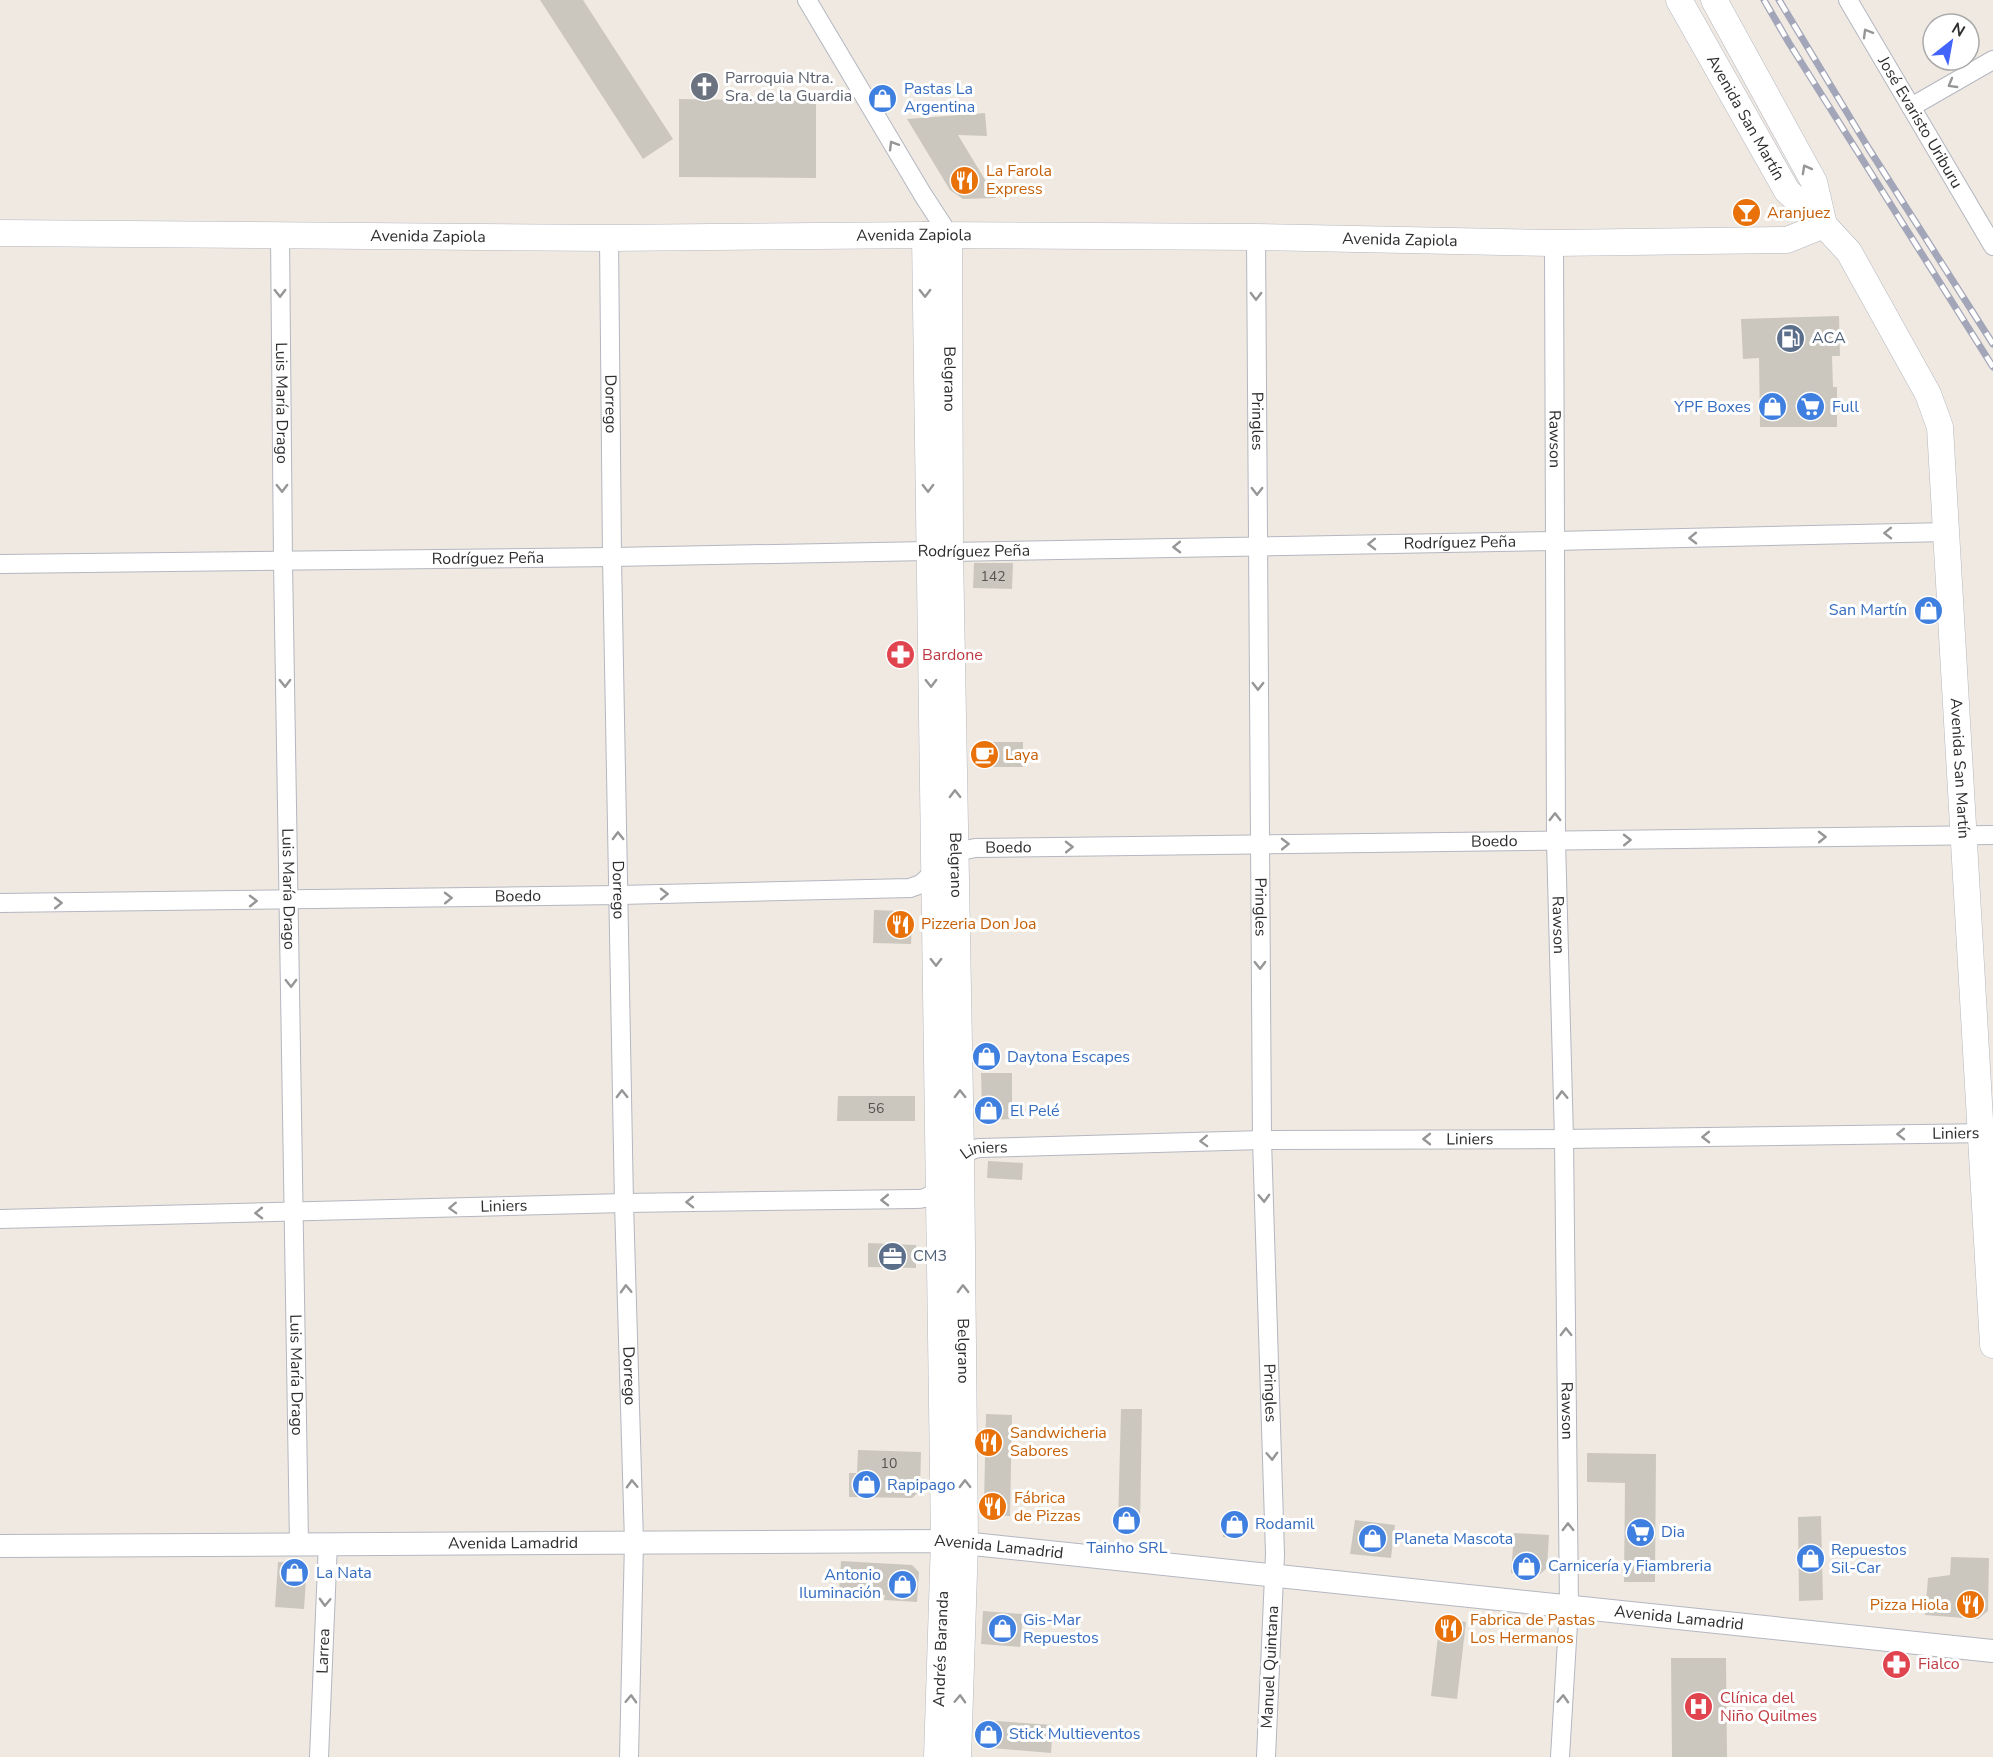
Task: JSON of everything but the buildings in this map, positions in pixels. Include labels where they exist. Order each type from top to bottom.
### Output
[{"type":"main road","name":"Avenida San Martín","points":[[1679,0],[1787,191],[1849,252],[1928,394],[1940,427],[1964,835],[1987,1133],[1993,1345]]},
{"type":"main road","name":"Avenida San Martín","points":[[1714,0],[1814,183],[1824,225]]},
{"type":"main road","name":"Avenida Zapiola","points":[[0,233],[609,238],[937,235],[1256,237],[1554,243],[1788,240],[1824,225]]},
{"type":"main road","name":"Belgrano","points":[[937,235],[939,551],[934,871],[940,1186],[955,1541]]},
{"type":"main road","name":"Belgrano","points":[[939,551],[956,852],[961,1155],[955,1541]]},
{"type":"main road","name":"Andrés Baranda","points":[[938,1757],[955,1541]]},
{"type":"main road","name":"Andrés Baranda","points":[[955,1541],[958,1757]]},
{"type":"street","name":"Belgrano","points":[[807,0],[923,195],[937,235]]},
{"type":"street","name":"José Evaristo Uriburu","points":[[1848,0],[1993,246]]},
{"type":"street","points":[[1911,107],[1993,60]]},
{"type":"street","name":"Luis María Drago","points":[[280,235],[299,1543]]},
{"type":"street","name":"Pringles","points":[[1256,237],[1258,844],[1262,1140],[1275,1576]]},
{"type":"street","name":"Dorrego","points":[[609,238],[612,557],[624,1203],[634,1542],[629,1757]]},
{"type":"street","name":"Rawson","points":[[1554,243],[1556,841],[1564,1138],[1569,1607],[1560,1757]]},
{"type":"street","name":"Rodríguez Peña","points":[[0,564],[612,557],[1947,532]]},
{"type":"street","name":"Boedo","points":[[0,903],[620,895],[910,888],[921,884],[956,852],[975,848],[1993,835]]},
{"type":"street","name":"Liniers","points":[[0,1220],[624,1203],[915,1199],[928,1197],[940,1186],[961,1155],[970,1149],[979,1148],[1262,1140],[1987,1133]]},
{"type":"street","name":"Avenida Lamadrid","points":[[0,1546],[955,1541],[1993,1651]]},
{"type":"street","name":"Larrea","points":[[319,1757],[328,1543]]},
{"type":"street","name":"Manuel Quintana","points":[[1266,1757],[1275,1576]]},
{"type":"railway","points":[[1764,0],[1993,367]]},
{"type":"railway","points":[[1779,0],[1869,149],[1993,344]]},
{"type":"place","name":"Parroquia Ntra. Sra. de la Guardia","points":[[704,87]]},
{"type":"place","name":"Pastas La Argentina","points":[[883,98]]},
{"type":"place","name":"La Farola Express","points":[[965,180]]},
{"type":"place","name":"Aranjuez","points":[[1746,213]]},
{"type":"place","name":"ACA","points":[[1791,338]]},
{"type":"place","name":"YPF Boxes","points":[[1772,407]]},
{"type":"place","name":"Full","points":[[1811,407]]},
{"type":"place","name":"San Martín","points":[[1928,610]]},
{"type":"place","name":"Bardone","points":[[901,655]]},
{"type":"place","name":"Laya","points":[[984,755]]},
{"type":"place","name":"Pizzeria Don Joa","points":[[900,924]]},
{"type":"place","name":"Daytona Escapes","points":[[986,1057]]},
{"type":"place","name":"El Pelé","points":[[989,1111]]},
{"type":"place","name":"CM3","points":[[892,1256]]},
{"type":"place","name":"Sandwicheria Sabores","points":[[989,1442]]},
{"type":"place","name":"Rapipago","points":[[866,1485]]},
{"type":"place","name":"Fábrica de Pizzas","points":[[993,1507]]},
{"type":"place","name":"Tainho SRL","points":[[1127,1520]]},
{"type":"place","name":"Rodamil","points":[[1234,1524]]},
{"type":"place","name":"Dia","points":[[1640,1532]]},
{"type":"place","name":"Planeta Mascota","points":[[1373,1539]]},
{"type":"place","name":"Repuestos Sil-Car","points":[[1810,1559]]},
{"type":"place","name":"Carnicería y Fiambreria","points":[[1527,1566]]},
{"type":"place","name":"La Nata","points":[[295,1573]]},
{"type":"place","name":"Antonio Iluminación","points":[[902,1584]]},
{"type":"place","name":"Pizza Hiola","points":[[1970,1605]]},
{"type":"place","name":"Gis-Mar Repuestos","points":[[1002,1629]]},
{"type":"place","name":"Fabrica de Pastas Los Hermanos","points":[[1449,1629]]},
{"type":"place","name":"Fialco","points":[[1897,1664]]},
{"type":"place","name":"Clínica del Niño Quilmes","points":[[1699,1707]]},
{"type":"place","name":"Stick Multieventos","points":[[988,1734]]}]
